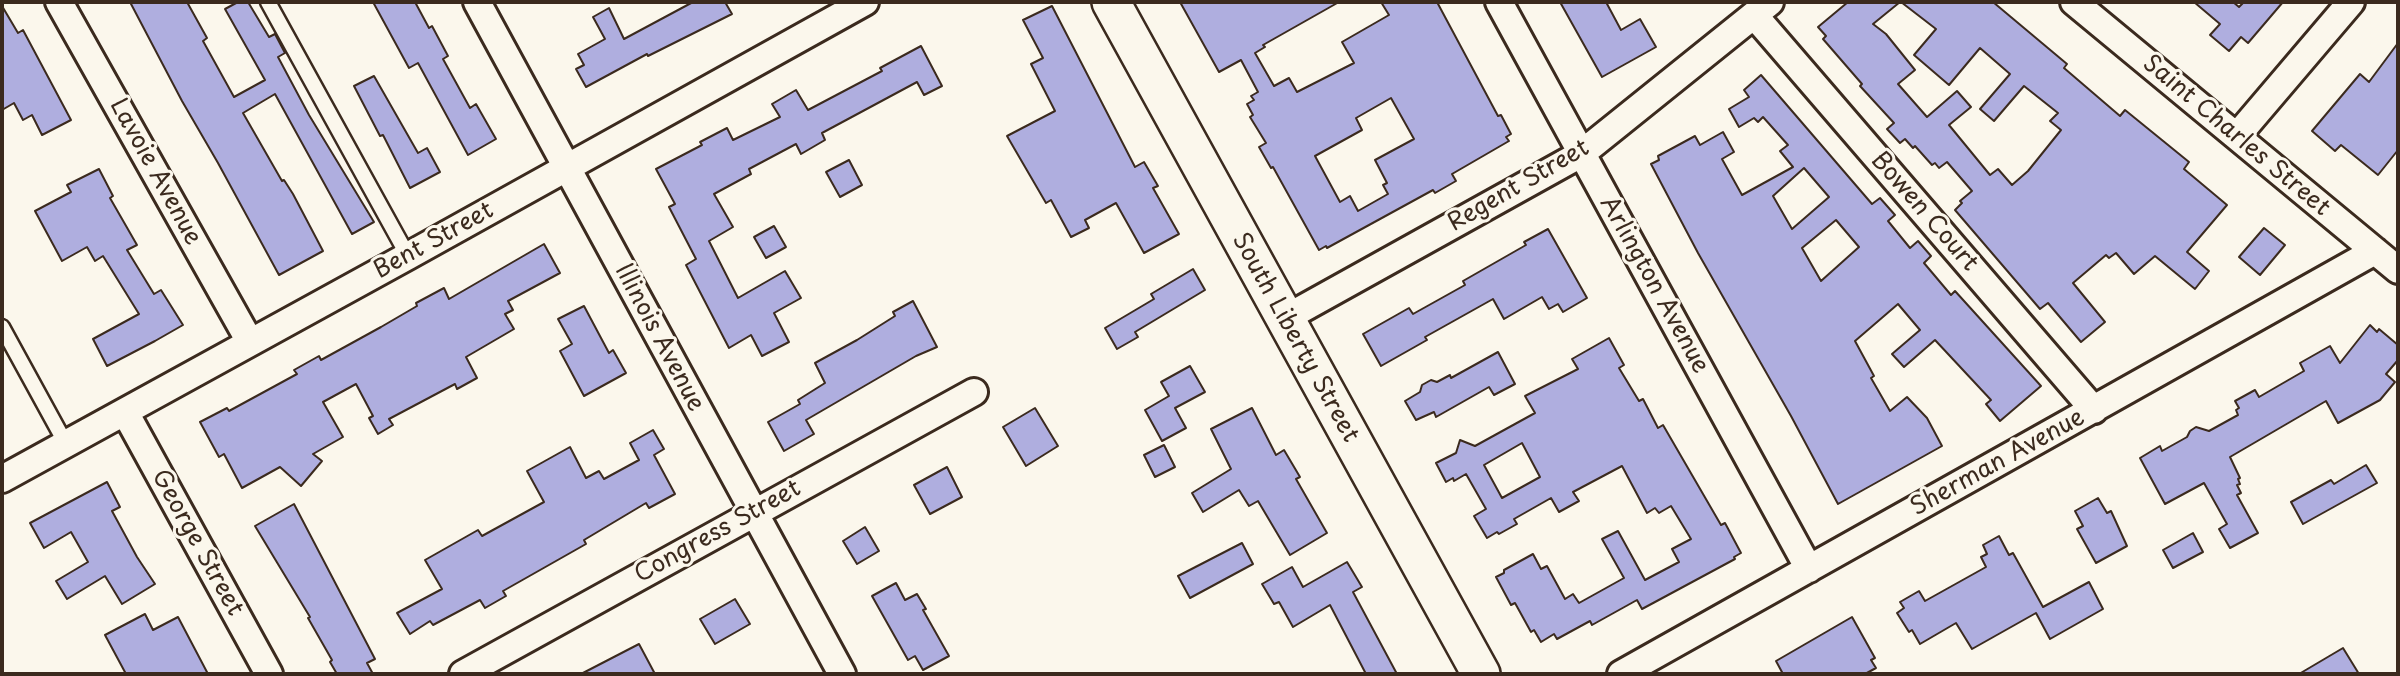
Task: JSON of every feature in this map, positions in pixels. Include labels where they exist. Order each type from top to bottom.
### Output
[{"type":"main road","name":"South Liberty Street","points":[[1111,2],[1480,674]]},
{"type":"street","name":"Lavoie Avenue","points":[[59,2],[250,342]]},
{"type":"street","name":"Illinois Avenue","points":[[477,2],[842,674]]},
{"type":"street","name":"Bent Street","points":[[2,479],[864,2]]},
{"type":"street","name":"Arlington Avenue","points":[[1499,2],[1809,569]]},
{"type":"street","name":"Saint Charles Street","points":[[2074,2],[2398,270]]},
{"type":"street","points":[[2237,136],[2351,2]]},
{"type":"street","name":"Regent Street","points":[[1284,319],[1581,154],[1762,8]]},
{"type":"street","name":"Bowen Court","points":[[1762,8],[2094,410]]},
{"type":"street","name":"Sherman Avenue","points":[[1621,674],[2375,251]]},
{"type":"street","name":"Congress Street","points":[[463,674],[974,392]]},
{"type":"street","name":"George Street","points":[[125,412],[269,674]]},
{"type":"lane","points":[[268,2],[408,256]]},
{"type":"lane","points":[[2,327],[66,444]]},
{"type":"building","points":[[130,2],[187,2],[207,38],[203,41],[234,97],[265,80],[225,9],[238,2],[248,2],[269,37],[275,34],[285,53],[278,57],[309,115],[374,222],[352,234],[275,94],[243,113],[282,181],[284,180],[293,194],[323,251],[279,275]]},
{"type":"building","points":[[373,2],[415,2],[448,56],[443,59],[470,108],[476,104],[496,139],[468,155],[418,63],[409,68]]},
{"type":"building","points":[[693,2],[725,2],[732,14],[648,56],[647,54],[586,87],[576,69],[584,65],[578,54],[605,39],[593,17],[609,8],[624,39]]},
{"type":"building","points":[[1180,2],[1339,2],[1263,45],[1265,47],[1255,53],[1274,86],[1289,78],[1297,92],[1354,63],[1342,42],[1389,15],[1381,2],[1437,2],[1498,116],[1501,115],[1511,134],[1506,137],[1509,141],[1452,174],[1456,181],[1435,193],[1433,190],[1319,250],[1259,147],[1266,143],[1250,117],[1253,115],[1247,104],[1254,100],[1251,96],[1258,92],[1241,60],[1219,72]],"holes":[[[1391,98],[1414,139],[1375,160],[1387,183],[1383,185],[1388,194],[1358,211],[1350,196],[1340,202],[1315,156],[1362,130],[1356,118]]]},
{"type":"building","points":[[1560,2],[1606,2],[1621,30],[1640,19],[1656,47],[1602,77]]},
{"type":"building","points":[[1848,2],[1900,2],[1873,24],[1886,34],[1915,70],[1898,84],[1927,117],[1957,91],[1971,107],[1949,125],[1990,175],[1998,169],[2012,185],[2028,171],[2061,130],[2050,121],[2058,113],[2024,86],[1994,121],[1980,109],[2010,74],[1980,48],[1949,85],[1914,55],[1936,29],[1901,2],[1993,2],[2067,64],[2064,68],[2120,116],[2125,110],[2189,162],[2184,169],[2227,205],[2187,252],[2209,271],[2195,289],[2155,256],[2134,274],[2116,253],[2109,258],[2106,255],[2073,283],[2105,322],[2081,342],[2048,303],[2040,309],[1955,210],[1962,203],[1960,201],[1972,191],[1947,162],[1939,168],[1935,163],[1932,165],[1905,139],[1900,143],[1887,129],[1894,123],[1823,39],[1826,36],[1818,27]]},
{"type":"building","points":[[2194,2],[2233,2],[2239,7],[2244,2],[2283,2],[2248,43],[2241,37],[2229,51],[2210,35],[2220,24]]},
{"type":"building","points":[[2,6],[18,33],[23,30],[71,120],[42,135],[32,115],[23,120],[14,103],[2,110]]},
{"type":"building","points":[[1052,6],[1135,167],[1144,162],[1158,186],[1153,188],[1179,234],[1144,253],[1116,203],[1085,220],[1089,228],[1071,237],[1051,200],[1046,203],[1007,136],[1055,111],[1031,64],[1043,58],[1023,20]]},
{"type":"building","points":[[2398,43],[2398,150],[2378,175],[2341,145],[2335,151],[2312,131],[2360,74],[2369,82]]},
{"type":"building","points":[[921,46],[942,86],[924,95],[917,82],[822,133],[825,140],[801,154],[796,144],[749,169],[751,174],[714,194],[733,227],[709,241],[738,298],[785,271],[801,298],[774,313],[789,342],[762,356],[751,335],[729,348],[686,265],[696,259],[669,207],[675,204],[656,169],[702,145],[700,142],[727,128],[733,140],[780,117],[772,104],[796,90],[808,110],[882,71],[880,68]]},
{"type":"building","points":[[1761,75],[1872,204],[1880,198],[1895,215],[1888,221],[1910,248],[1918,241],[1931,256],[1924,263],[1951,295],[1955,291],[2041,386],[2000,421],[1986,404],[1991,400],[1935,340],[1904,367],[1892,354],[1920,330],[1898,304],[1855,341],[1874,376],[1871,378],[1890,411],[1907,397],[1927,418],[1942,446],[1838,504],[1651,164],[1659,160],[1658,156],[1695,136],[1700,145],[1723,132],[1734,152],[1722,159],[1742,195],[1793,167],[1780,151],[1788,145],[1763,117],[1758,122],[1754,118],[1739,127],[1729,109],[1749,97],[1744,90]],"holes":[[[1804,168],[1829,197],[1792,229],[1773,196]],[[1836,220],[1859,247],[1821,281],[1802,248]]]},
{"type":"building","points":[[374,76],[418,153],[427,148],[440,172],[410,188],[354,86]]},
{"type":"building","points":[[849,160],[862,185],[840,197],[826,172]]},
{"type":"building","points":[[99,169],[113,196],[110,198],[137,245],[127,250],[154,294],[161,290],[183,325],[107,366],[93,339],[139,314],[103,256],[95,261],[87,247],[62,261],[35,211],[71,192],[67,185]]},
{"type":"building","points":[[774,226],[786,247],[766,258],[754,237]]},
{"type":"building","points":[[2264,228],[2285,245],[2260,275],[2239,257]]},
{"type":"building","points":[[1548,229],[1587,298],[1563,312],[1558,304],[1549,309],[1542,297],[1504,319],[1493,299],[1425,337],[1427,340],[1381,366],[1363,334],[1409,308],[1413,314],[1465,285],[1463,281],[1526,245],[1524,242]]},
{"type":"building","points":[[544,244],[560,273],[508,301],[513,310],[505,314],[514,329],[466,357],[477,378],[457,389],[455,384],[389,419],[393,425],[378,434],[369,418],[373,416],[356,384],[323,402],[343,437],[313,454],[322,461],[301,486],[280,467],[242,488],[224,454],[219,457],[200,422],[227,408],[229,411],[297,374],[294,370],[319,356],[321,360],[444,288],[449,299]]},
{"type":"building","points":[[1193,269],[1205,290],[1135,332],[1138,337],[1117,349],[1105,328],[1154,299],[1151,294]]},
{"type":"building","points":[[913,301],[937,347],[916,356],[806,420],[814,434],[784,451],[768,422],[800,404],[798,400],[825,383],[815,363],[895,316],[893,312]]},
{"type":"building","points":[[584,306],[609,353],[613,350],[626,373],[584,396],[560,351],[572,344],[558,319]]},
{"type":"building","points":[[2370,325],[2398,345],[2398,360],[2386,374],[2395,382],[2380,400],[2338,423],[2326,401],[2230,457],[2240,478],[2240,484],[2237,485],[2241,493],[2237,495],[2258,533],[2230,548],[2219,529],[2227,524],[2204,483],[2165,504],[2140,458],[2160,446],[2162,451],[2187,437],[2196,427],[2209,431],[2238,415],[2236,410],[2239,408],[2235,401],[2255,390],[2259,397],[2304,371],[2300,363],[2330,346],[2340,363]]},
{"type":"building","points":[[1609,338],[1624,365],[1619,368],[1639,401],[1643,399],[1658,428],[1663,425],[1721,525],[1725,523],[1741,553],[1734,557],[1735,559],[1642,609],[1637,600],[1592,625],[1590,621],[1557,639],[1554,634],[1541,642],[1534,630],[1531,632],[1515,603],[1511,605],[1496,577],[1504,573],[1504,570],[1533,554],[1541,569],[1547,566],[1565,599],[1573,594],[1579,603],[1624,578],[1602,539],[1618,531],[1645,580],[1679,562],[1672,549],[1691,539],[1671,506],[1659,513],[1655,508],[1647,513],[1622,466],[1573,492],[1579,501],[1559,512],[1551,498],[1514,519],[1517,524],[1487,538],[1474,516],[1486,509],[1466,474],[1446,482],[1436,463],[1456,453],[1460,440],[1475,446],[1535,413],[1525,396],[1578,369],[1572,359]],"holes":[[[1522,443],[1540,477],[1502,498],[1484,465]]]},
{"type":"building","points":[[1498,352],[1515,384],[1494,395],[1489,387],[1436,417],[1434,412],[1416,420],[1405,401],[1420,392],[1422,385],[1431,380],[1437,382],[1450,375],[1451,378]]},
{"type":"building","points":[[1190,366],[1205,392],[1175,408],[1186,428],[1162,441],[1145,410],[1169,396],[1161,382]]},
{"type":"building","points":[[1035,408],[1058,446],[1026,466],[1003,427]]},
{"type":"building","points":[[1252,408],[1276,455],[1284,450],[1300,477],[1296,479],[1327,533],[1290,555],[1258,501],[1249,506],[1239,490],[1203,512],[1192,493],[1231,469],[1211,429]]},
{"type":"building","points":[[653,430],[664,449],[654,455],[675,494],[649,508],[646,503],[584,540],[586,544],[503,591],[506,596],[485,608],[480,600],[433,625],[430,621],[410,634],[397,613],[442,589],[425,560],[478,530],[482,536],[544,502],[527,471],[570,447],[586,478],[599,471],[604,479],[639,460],[630,443]]},
{"type":"building","points":[[1164,445],[1175,467],[1155,477],[1144,455]]},
{"type":"building","points":[[2366,465],[2377,483],[2303,524],[2291,502],[2331,480],[2334,484]]},
{"type":"building","points":[[947,467],[962,497],[930,514],[914,485]]},
{"type":"building","points":[[107,482],[120,507],[112,511],[155,584],[122,604],[105,576],[67,599],[56,581],[88,562],[71,532],[44,548],[30,523]]},
{"type":"building","points":[[2098,498],[2107,513],[2111,511],[2127,546],[2096,563],[2077,529],[2083,526],[2075,511]]},
{"type":"building","points":[[294,504],[375,659],[367,663],[373,674],[337,674],[308,618],[310,617],[255,526]]},
{"type":"building","points":[[865,527],[879,551],[857,564],[843,541]]},
{"type":"building","points":[[2193,533],[2203,552],[2173,568],[2163,550]]},
{"type":"building","points":[[1999,536],[2009,555],[2013,553],[2043,607],[2089,582],[2103,609],[2050,639],[2036,613],[1972,649],[1956,623],[1920,644],[1897,613],[1904,608],[1900,602],[1919,591],[1925,601],[1986,567],[1981,557],[1987,554],[1983,545]]},
{"type":"building","points":[[1242,543],[1253,564],[1190,598],[1178,576]]},
{"type":"building","points":[[1347,562],[1362,587],[1353,592],[1397,674],[1366,674],[1330,605],[1293,627],[1279,602],[1274,604],[1262,584],[1292,567],[1303,587]]},
{"type":"building","points":[[896,583],[905,600],[917,594],[949,656],[923,670],[915,656],[908,660],[872,596]]},
{"type":"building","points":[[735,599],[750,624],[715,644],[700,619]]},
{"type":"building","points":[[145,614],[153,630],[178,617],[208,674],[126,674],[105,635]]},
{"type":"building","points":[[1852,617],[1875,658],[1871,660],[1876,668],[1865,674],[1783,674],[1776,661]]},
{"type":"building","points":[[639,644],[655,674],[581,674]]},
{"type":"building","points":[[2343,648],[2359,674],[2299,674]]}]
